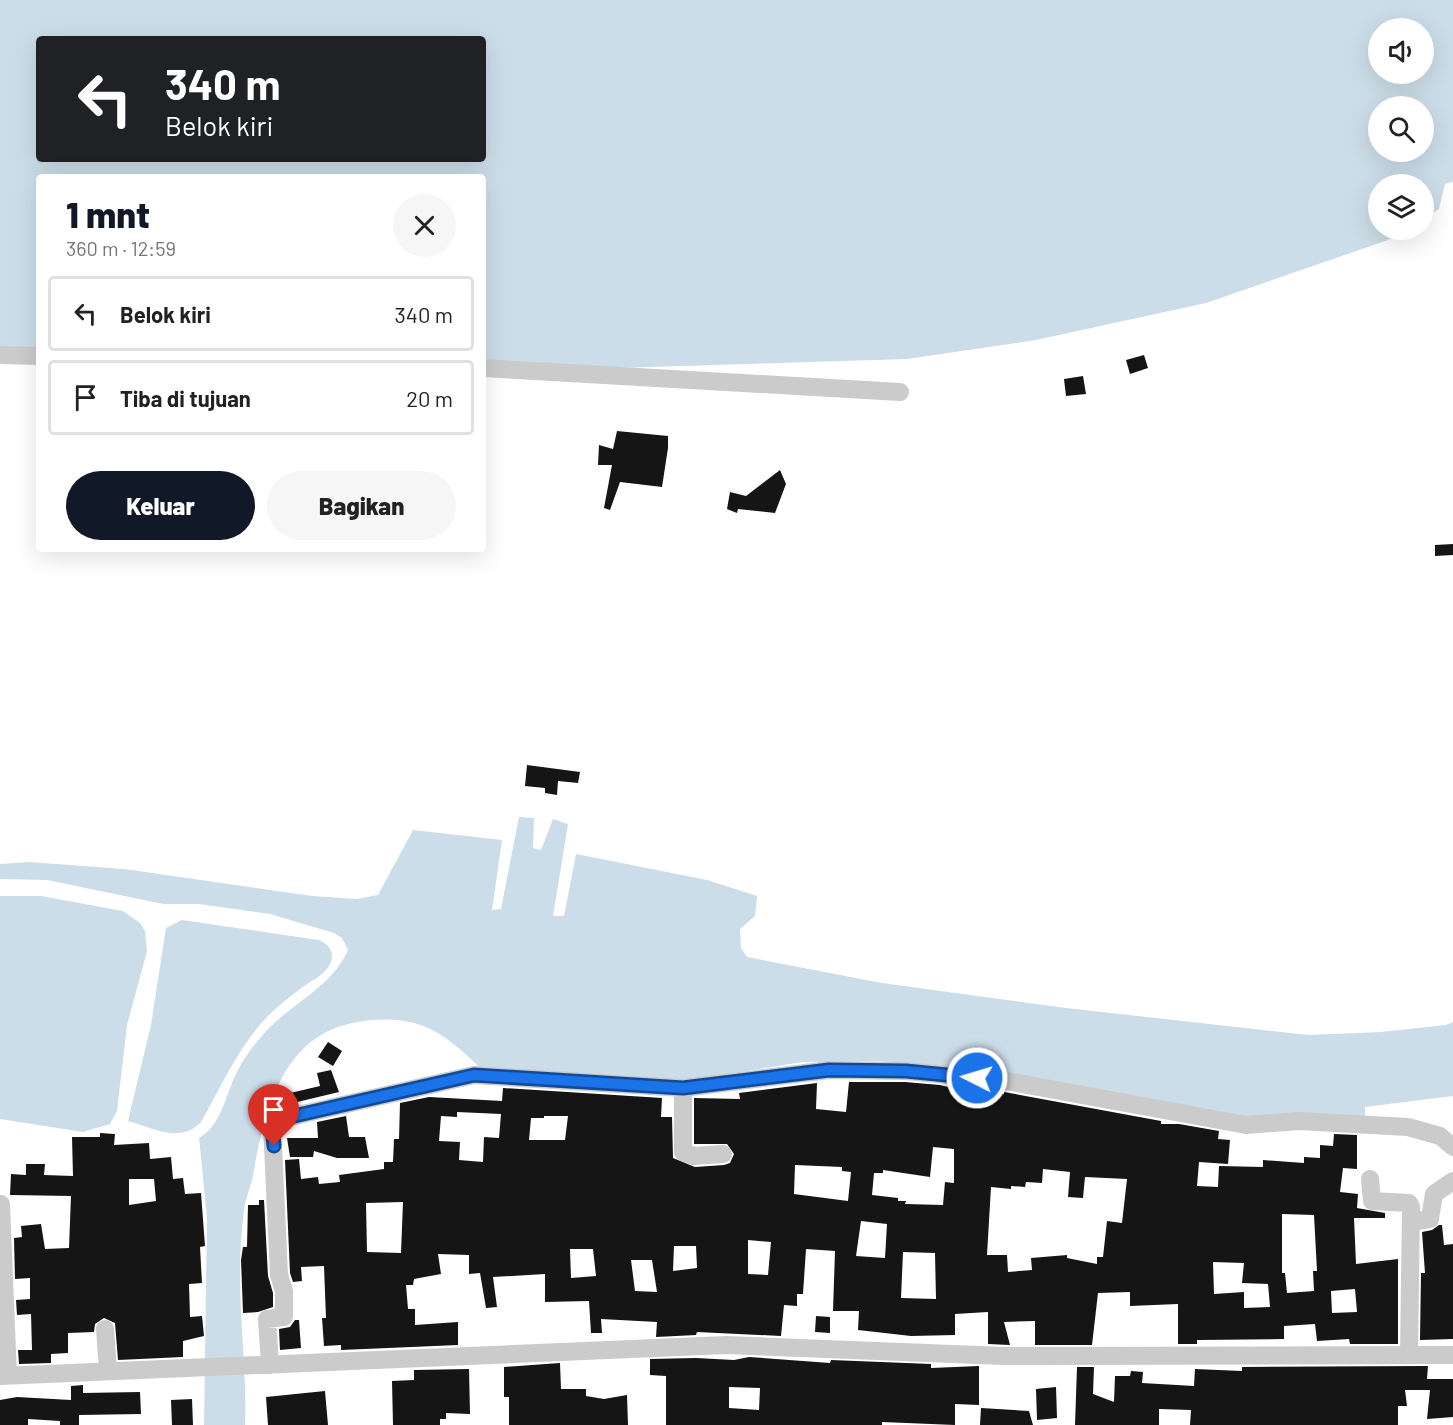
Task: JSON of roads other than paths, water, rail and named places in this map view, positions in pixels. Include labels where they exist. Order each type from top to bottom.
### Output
[{"type":"street","points":[[0,355],[36,356]]},
{"type":"street","points":[[486,368],[900,392]]},
{"type":"street","points":[[262,1365],[267,1319],[284,1317],[284,1291],[279,1275],[274,1122],[474,1075],[683,1088],[829,1070],[906,1071],[1001,1080],[1246,1125],[1299,1121],[1408,1127],[1440,1137],[1453,1147]]},
{"type":"street","points":[[683,1088],[683,1152],[694,1156],[723,1154]]},
{"type":"street","points":[[1370,1179],[1372,1201],[1410,1204],[1409,1354]]},
{"type":"street","points":[[1411,1222],[1430,1219],[1434,1194],[1453,1181]]},
{"type":"street","points":[[2,1204],[4,1376],[726,1345],[1004,1356],[1453,1355]]},
{"type":"street","points":[[105,1329],[108,1371]]},
{"type":"water","points":[[0,0],[1453,0],[1453,182],[1445,184],[1439,209],[1434,212],[1434,174],[1368,174],[1368,240],[1388,240],[1206,303],[1036,340],[907,359],[582,369],[486,362],[486,174],[36,174],[36,349],[0,349]]},
{"type":"water","points":[[519,817],[534,818],[533,848],[541,850],[553,819],[568,824],[553,916],[564,916],[576,854],[707,880],[757,896],[755,916],[740,929],[741,948],[747,957],[882,983],[1066,1008],[1308,1035],[1381,1032],[1446,1025],[1453,1022],[1453,1096],[1365,1107],[1365,1118],[1250,1118],[1003,1072],[880,1061],[803,1062],[690,1080],[479,1067],[452,1043],[425,1027],[395,1020],[358,1022],[332,1029],[311,1042],[294,1059],[281,1079],[271,1102],[246,1202],[241,1235],[240,1294],[245,1425],[204,1425],[207,1217],[199,1138],[207,1132],[218,1117],[237,1072],[254,1045],[283,1015],[331,976],[348,950],[342,938],[334,933],[270,914],[199,904],[163,904],[47,880],[0,879],[0,864],[29,862],[124,869],[312,896],[357,899],[378,895],[413,830],[502,840],[492,910],[501,909]]},
{"type":"water","points":[[0,896],[41,896],[123,911],[140,923],[145,931],[147,951],[127,1025],[117,1111],[110,1124],[83,1132],[0,1119]]},
{"type":"water","points":[[182,920],[319,940],[329,947],[332,958],[323,973],[284,1002],[258,1027],[231,1067],[201,1122],[193,1129],[176,1133],[128,1121],[151,1025],[166,928]]}]
